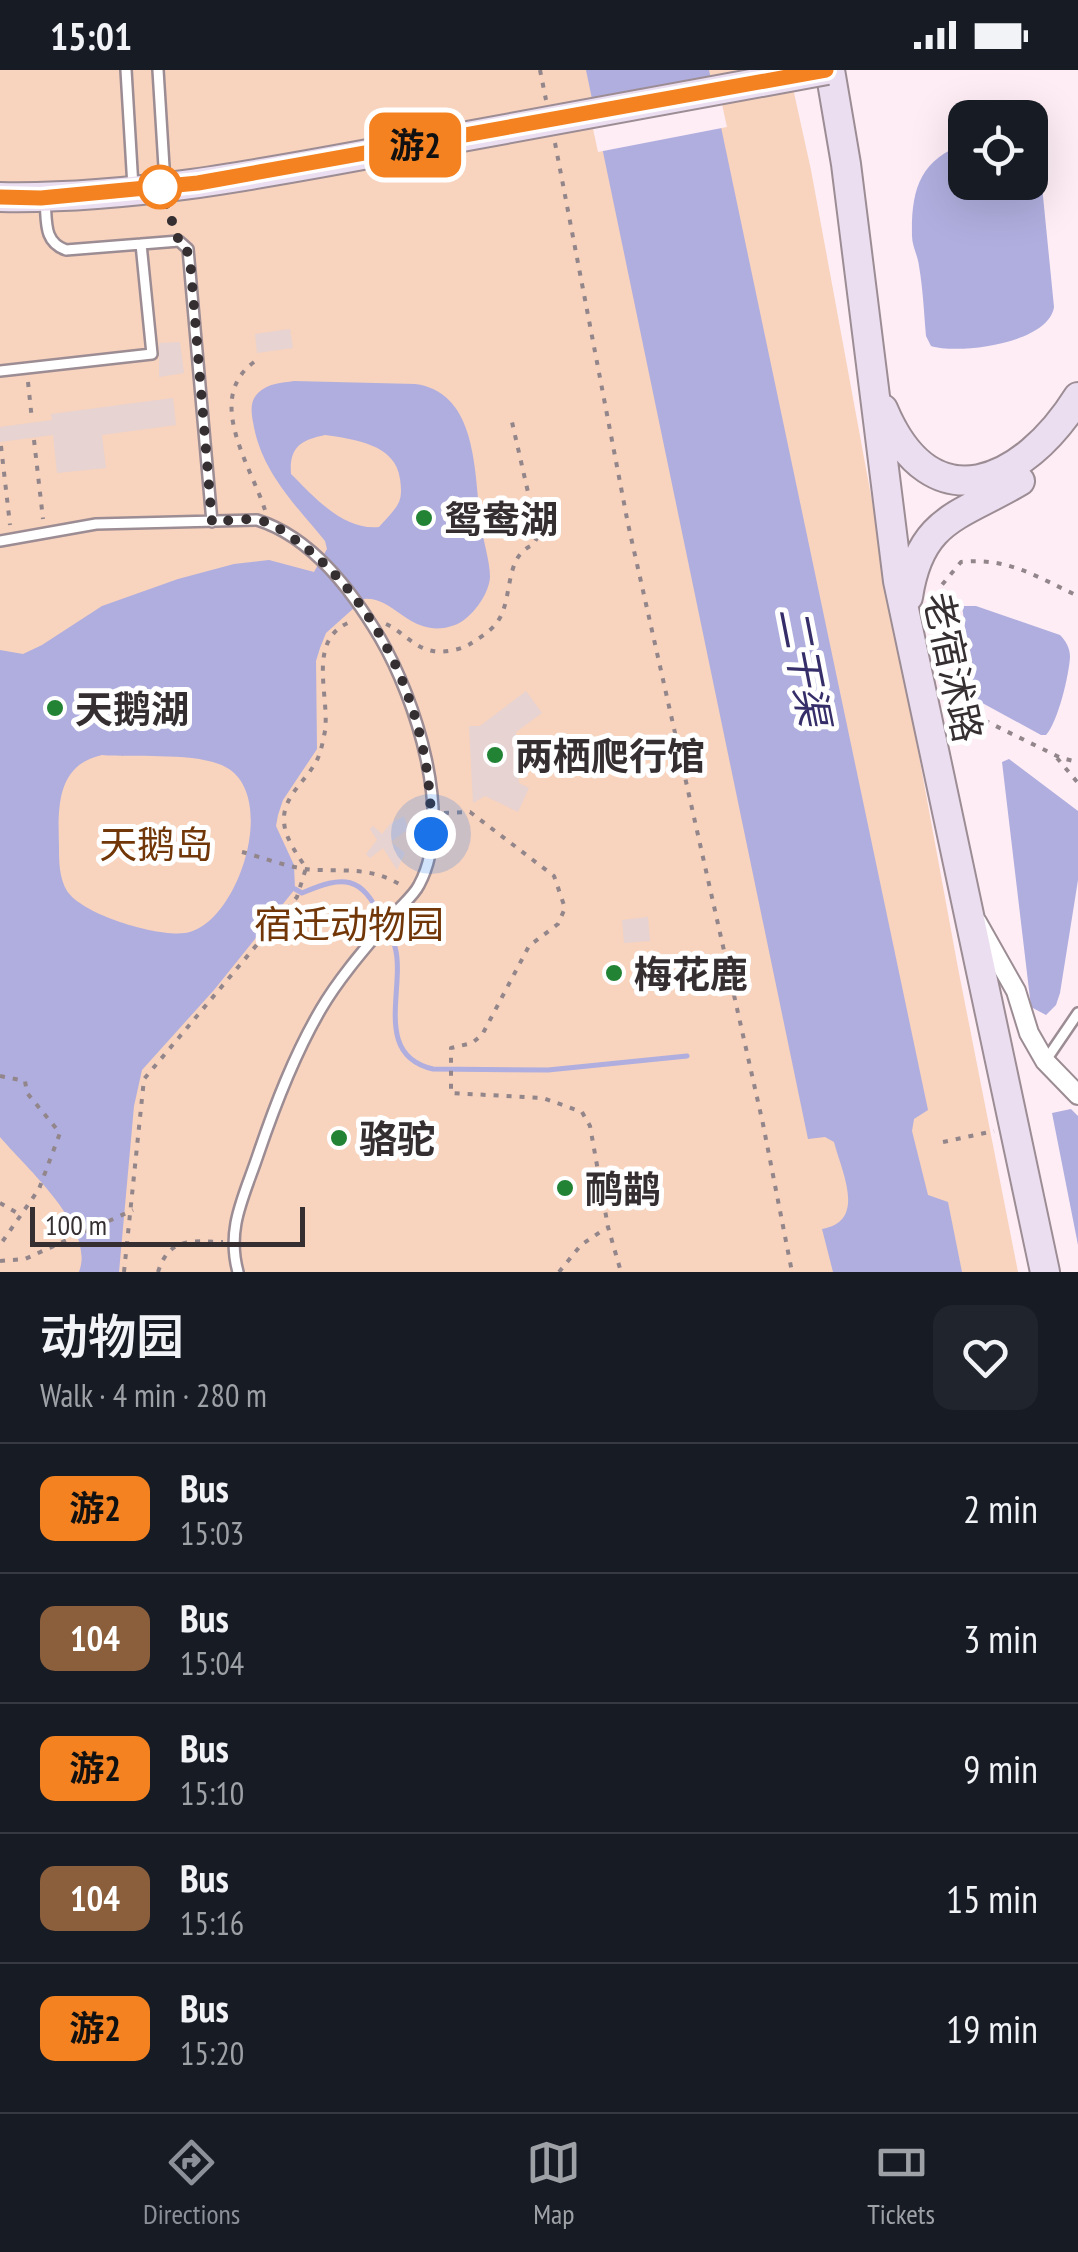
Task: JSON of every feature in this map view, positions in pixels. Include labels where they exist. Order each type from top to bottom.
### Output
[{"type":"main road","points":[[0,197],[165,186],[828,70]]},
{"type":"main road","name":"老宿沭路","points":[[828,70],[846,164],[874,386],[966,905],[1045,1272]]},
{"type":"main road","points":[[874,386],[892,431],[911,457],[954,481],[987,479],[1019,460],[1048,435],[1078,397]]},
{"type":"main road","points":[[917,623],[913,567],[926,540],[954,518],[1033,473],[1078,427]]},
{"type":"street","points":[[966,905],[1016,991],[1029,1034],[1045,1061],[1078,1096]]},
{"type":"lane","points":[[126,70],[133,189]]},
{"type":"lane","points":[[158,70],[165,186]]},
{"type":"lane","points":[[45,197],[48,237],[66,250],[184,243],[190,259],[212,522]]},
{"type":"lane","points":[[0,371],[152,354],[142,244]]},
{"type":"lane","points":[[6,540],[96,524],[257,520],[270,524],[318,558],[356,598],[408,694],[422,742],[432,813],[431,854],[414,892],[321,1008],[296,1056],[233,1226],[238,1272]]},
{"type":"lane","points":[[1045,1061],[1078,1012]]},
{"type":"path","points":[[540,70],[548,108]]},
{"type":"path","points":[[551,127],[628,524],[763,1124],[792,1272]]},
{"type":"path","points":[[254,362],[240,372],[234,385],[234,420],[237,442],[270,524]]},
{"type":"path","points":[[26,368],[32,420]]},
{"type":"path","points":[[124,1272],[144,1079],[298,897],[306,868],[285,828],[286,806],[320,755],[326,726],[323,656],[328,642],[348,622],[368,618],[391,626],[417,645],[433,651],[461,649],[496,624],[516,558],[522,550],[533,546],[538,536],[512,422]]},
{"type":"path","points":[[34,440],[44,533]]},
{"type":"path","points":[[1,446],[6,540]]},
{"type":"path","points":[[917,623],[961,562],[988,559],[1013,565],[1078,596]]},
{"type":"path","points":[[940,679],[955,706],[1054,755],[1078,762]]},
{"type":"path","points":[[1054,755],[1078,783]]},
{"type":"path","points":[[432,813],[470,812],[554,876],[565,908],[558,924],[529,946],[482,1035],[472,1043],[452,1048],[451,1094],[543,1098],[582,1112],[590,1126],[608,1227],[621,1272]]},
{"type":"path","points":[[242,852],[306,868],[376,872],[414,892]]},
{"type":"path","points":[[0,1076],[25,1080],[28,1093],[60,1133],[39,1190],[0,1245]]},
{"type":"path","points":[[943,1142],[1013,1126]]},
{"type":"path","points":[[0,1204],[19,1214]]},
{"type":"path","points":[[0,1261],[25,1259],[132,1210]]},
{"type":"path","points":[[560,1272],[582,1245],[608,1227]]},
{"type":"path","points":[[158,1272],[163,1257],[178,1244],[232,1243]]},
{"type":"green space","name":"宿迁动物园","points":[[0,70],[789,70],[1018,1272],[0,1272]]},
{"type":"water","name":"二干渠","points":[[586,70],[709,70],[928,1110],[914,1119],[912,1131],[928,1195],[948,1202],[962,1272],[833,1272],[822,1229],[844,1216],[848,1206],[846,1181],[834,1142],[825,1137],[808,1139]]},
{"type":"water","points":[[948,151],[948,200],[1043,200],[1054,307],[1037,330],[1021,338],[981,347],[931,346],[926,336],[912,219],[921,178]]},
{"type":"water","points":[[294,381],[415,384],[436,390],[451,402],[462,419],[474,461],[489,584],[473,612],[455,625],[427,627],[385,604],[364,599],[326,633],[316,661],[317,749],[283,800],[276,826],[294,865],[295,889],[214,990],[142,1070],[134,1106],[119,1272],[79,1272],[82,1255],[69,1218],[0,1137],[0,650],[23,654],[102,606],[234,564],[269,560],[314,572],[327,549],[325,541],[271,471],[252,418],[252,403],[258,393],[271,385]],"holes":[[[325,435],[372,445],[397,467],[400,499],[379,527],[366,527],[342,518],[291,474],[292,457],[298,446]],[[102,755],[203,760],[229,769],[243,785],[250,808],[245,861],[220,909],[204,925],[185,933],[140,928],[88,908],[67,891],[59,858],[63,790],[76,768]]]},
{"type":"water","points":[[962,606],[976,606],[1060,635],[1066,642],[1070,657],[1065,686],[1046,735],[975,699]]},
{"type":"water","points":[[1009,759],[1078,811],[1078,880],[1060,993],[1056,1005],[1046,1015],[1031,1007],[1002,762]]},
{"type":"water","points":[[1071,1109],[1078,1116],[1078,1245],[1052,1113]]},
{"type":"pier","points":[[718,86],[727,127],[598,152],[589,110]]},
{"type":"building","points":[[290,329],[293,348],[257,353],[255,334]]},
{"type":"building","points":[[180,342],[184,373],[159,377],[159,343]]},
{"type":"building","points":[[173,398],[176,425],[102,435],[106,468],[57,473],[53,435],[0,442],[0,427],[52,420],[51,414]]},
{"type":"building","points":[[526,691],[542,713],[516,732],[519,783],[529,788],[518,812],[485,796],[473,803],[469,726],[480,726]]},
{"type":"building","points":[[404,816],[408,829],[391,842],[405,853],[397,870],[383,848],[370,858],[366,854],[377,840],[370,829],[373,826],[382,834]]},
{"type":"building","points":[[648,917],[650,941],[624,943],[622,920]]},
{"type":"waterway","points":[[295,889],[302,893],[340,882],[350,883],[367,894],[395,947],[397,1035],[403,1050],[414,1061],[433,1069],[548,1070],[687,1056]]},
{"type":"bus line","name":"游2","points":[[0,197],[41,198],[198,183],[826,70]]},
{"type":"place","name":"鸳鸯湖","points":[[424,518]]},
{"type":"place","name":"天鹅湖","points":[[55,708]]},
{"type":"place","name":"两栖爬行馆","points":[[495,755]]},
{"type":"place","name":"梅花鹿","points":[[614,973]]},
{"type":"place","name":"骆驼","points":[[339,1138]]},
{"type":"place","name":"鸸鹋","points":[[565,1188]]},
{"type":"route","points":[[160,187],[179,241],[188,249],[190,259],[212,522],[257,520],[270,524],[318,558],[356,598],[408,694],[422,742],[431,834]]},
{"type":"park label","name":"天鹅岛","points":[[156,843]]}]
